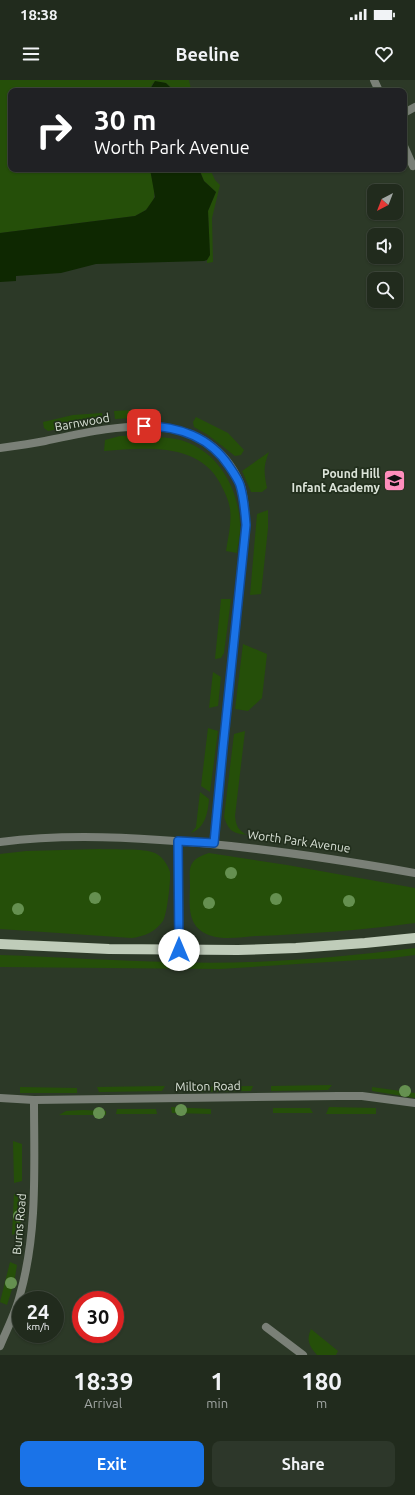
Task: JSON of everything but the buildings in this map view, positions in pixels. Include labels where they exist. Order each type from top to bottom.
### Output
[{"type":"main road","points":[[0,944],[109,949],[179,950],[296,948],[415,938]]},
{"type":"street","points":[[407,153],[413,166]]},
{"type":"street","name":"Barnwood","points":[[0,448],[108,429],[144,426],[164,427],[200,438],[211,446],[223,457],[240,484],[244,503],[246,525],[214,843]]},
{"type":"street","name":"Worth Park Avenue","points":[[0,842],[54,838],[117,837],[214,843],[332,858],[415,873]]},
{"type":"street","points":[[178,841],[179,950]]},
{"type":"street","name":"Milton Road","points":[[0,1098],[34,1100],[362,1096],[415,1103]]},
{"type":"street","name":"Burns Road","points":[[0,1346],[20,1296],[28,1259],[34,1216],[34,1100]]},
{"type":"street","points":[[266,1327],[303,1355]]},
{"type":"shaded area","points":[[0,80],[189,80],[191,88],[172,88],[167,84],[160,82],[153,83],[150,88],[8,88],[8,172],[151,172],[154,197],[149,207],[135,216],[0,233]]},
{"type":"shaded area","points":[[155,81],[166,83],[171,88],[151,88]]},
{"type":"shaded area","points":[[151,172],[200,172],[204,181],[216,192],[208,211],[210,255],[207,260],[96,264],[61,273],[16,276],[16,281],[0,282],[0,233],[135,216],[146,210],[155,197]]},
{"type":"shaded area","points":[[200,172],[211,172],[215,180],[220,185],[212,218],[213,262],[207,263],[210,255],[208,211],[216,192],[204,181]]},
{"type":"shaded area","points":[[114,411],[156,411],[156,417],[115,419]]},
{"type":"shaded area","points":[[102,413],[103,421],[98,423],[83,424],[48,431],[44,428],[43,422],[73,415]]},
{"type":"shaded area","points":[[196,417],[228,433],[244,450],[241,455],[235,456],[208,435],[194,427],[193,422]]},
{"type":"shaded area","points":[[120,436],[176,439],[190,443],[213,459],[222,470],[235,495],[240,526],[237,553],[226,551],[230,525],[229,506],[220,483],[210,470],[198,460],[169,450],[136,449],[104,451],[105,440]]},
{"type":"shaded area","points":[[269,452],[265,470],[267,488],[262,492],[251,492],[242,471]]},
{"type":"shaded area","points":[[268,510],[268,528],[261,594],[250,595],[257,514]]},
{"type":"shaded area","points":[[221,599],[231,599],[224,653],[221,658],[215,659]]},
{"type":"shaded area","points":[[243,644],[267,654],[262,698],[248,711],[235,709]]},
{"type":"shaded area","points":[[213,672],[221,677],[218,706],[209,708]]},
{"type":"shaded area","points":[[208,728],[218,731],[210,792],[201,786]]},
{"type":"shaded area","points":[[245,731],[235,816],[238,827],[247,835],[234,832],[224,817],[234,734]]},
{"type":"shaded area","points":[[200,792],[209,799],[208,810],[203,824],[196,831],[191,833],[196,827]]},
{"type":"shaded area","points":[[100,849],[150,851],[158,854],[168,866],[170,872],[170,882],[166,912],[163,921],[157,928],[145,935],[132,938],[0,929],[0,854],[26,851]]},
{"type":"shaded area","points":[[209,853],[287,865],[415,888],[415,923],[316,933],[234,938],[212,936],[204,933],[198,928],[191,916],[190,909],[191,864],[198,857]]},
{"type":"shaded area","points":[[415,948],[415,955],[391,958],[220,969],[0,967],[0,955],[203,963],[264,962],[324,958]]},
{"type":"shaded area","points":[[332,1085],[328,1090],[271,1091],[271,1086]]},
{"type":"shaded area","points":[[165,1086],[162,1091],[99,1092],[97,1087]]},
{"type":"shaded area","points":[[253,1086],[251,1091],[187,1092],[185,1087]]},
{"type":"shaded area","points":[[20,1087],[77,1088],[77,1093],[20,1093]]},
{"type":"shaded area","points":[[372,1087],[415,1093],[415,1098],[372,1091]]},
{"type":"shaded area","points":[[171,1107],[211,1109],[211,1114],[172,1113]]},
{"type":"shaded area","points":[[329,1107],[376,1108],[376,1114],[326,1114]]},
{"type":"shaded area","points":[[273,1108],[310,1108],[313,1113],[273,1113]]},
{"type":"shaded area","points":[[117,1109],[156,1109],[157,1114],[116,1114]]},
{"type":"shaded area","points":[[66,1111],[106,1111],[106,1115],[59,1115]]},
{"type":"shaded area","points":[[13,1141],[22,1144],[22,1181],[14,1183]]},
{"type":"shaded area","points":[[14,1194],[22,1197],[20,1232],[12,1235]]},
{"type":"shaded area","points":[[10,1262],[17,1265],[14,1283],[7,1305],[0,1302]]},
{"type":"shaded area","points":[[311,1329],[338,1351],[336,1355],[317,1355],[309,1343]]},
{"type":"place","name":"Pound Hill Infant Academy","points":[[395,480]]},
{"type":"route","points":[[144,426],[170,428],[200,438],[223,457],[240,484],[244,503],[246,525],[214,843],[178,841],[179,950]]}]
